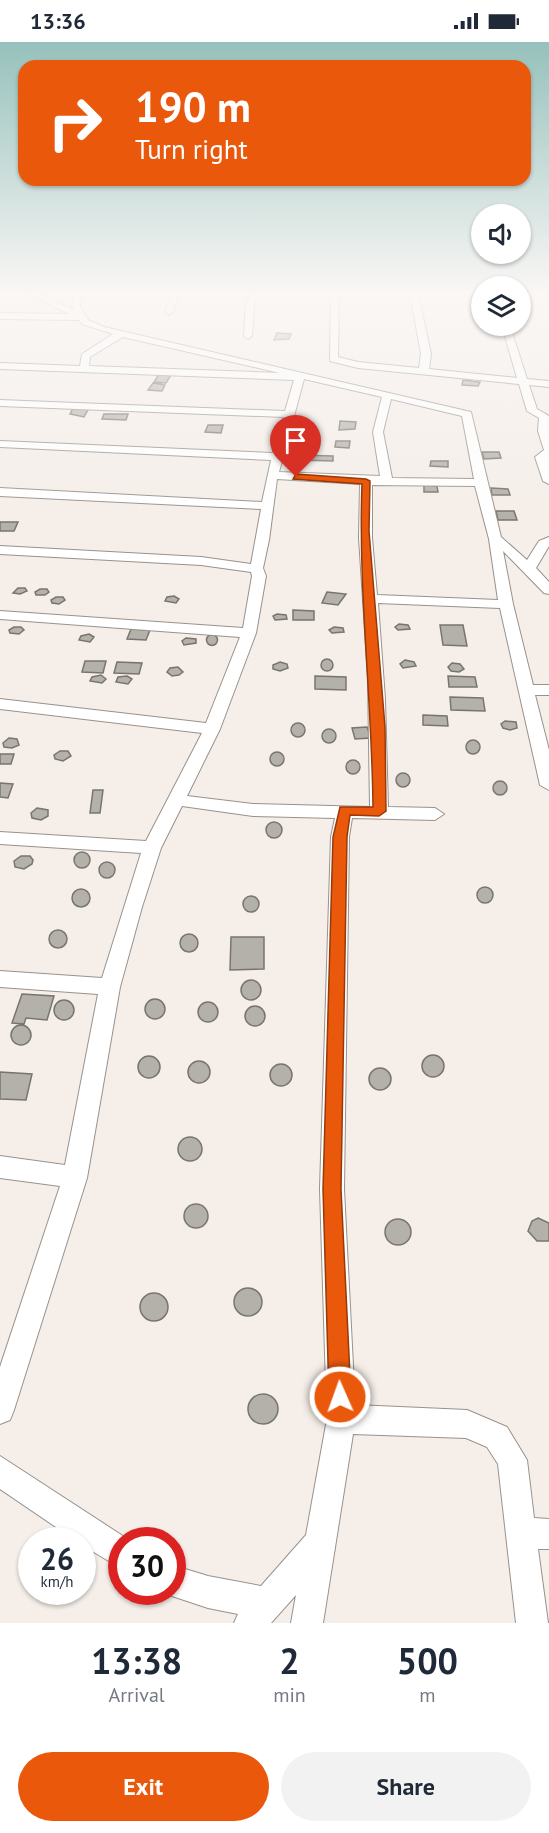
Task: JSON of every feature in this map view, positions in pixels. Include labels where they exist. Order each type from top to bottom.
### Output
[{"type":"street","points":[[16,367],[300,377]]},
{"type":"street","points":[[268,367],[300,377],[467,414],[480,483],[495,539],[506,604],[549,785]]},
{"type":"street","points":[[381,367],[549,384]]},
{"type":"street","points":[[519,367],[521,380],[532,411],[544,416],[543,432],[549,451],[541,457],[549,481]]},
{"type":"street","points":[[0,1410],[75,1178],[110,987],[152,848],[212,729],[249,633],[259,576],[256,568],[275,466],[300,377]]},
{"type":"street","points":[[366,481],[386,479],[378,432],[387,396]]},
{"type":"street","points":[[0,403],[290,414]]},
{"type":"street","points":[[0,444],[275,466],[366,481],[480,483]]},
{"type":"street","points":[[366,481],[365,531],[378,727],[379,811]]},
{"type":"street","points":[[0,492],[268,506]]},
{"type":"street","points":[[495,539],[512,551],[549,590]]},
{"type":"street","points":[[529,568],[543,544],[549,541]]},
{"type":"street","points":[[0,550],[201,561],[226,566],[256,568]]},
{"type":"street","points":[[371,599],[506,604]]},
{"type":"street","points":[[0,615],[249,633]]},
{"type":"street","points":[[528,690],[549,690]]},
{"type":"street","points":[[0,704],[212,729]]},
{"type":"street","points":[[177,799],[210,806],[253,810],[345,810],[435,814]]},
{"type":"street","points":[[307,1623],[341,1419],[332,1189],[340,837],[345,810]]},
{"type":"street","points":[[0,838],[152,848]]},
{"type":"street","points":[[0,979],[110,987]]},
{"type":"street","points":[[0,1167],[49,1172],[75,1178]]},
{"type":"street","points":[[341,1419],[467,1424],[497,1437],[513,1460],[536,1533],[532,1623]]},
{"type":"street","points":[[0,1471],[108,1544]]},
{"type":"street","points":[[186,1585],[258,1613],[322,1540]]},
{"type":"building","points":[[159,374],[171,375],[166,383],[154,382]]},
{"type":"building","points":[[463,380],[480,382],[478,386],[462,385]]},
{"type":"building","points":[[153,383],[165,385],[162,391],[148,390]]},
{"type":"building","points":[[73,408],[89,408],[84,417],[70,414]]},
{"type":"building","points":[[104,414],[128,414],[126,420],[102,419]]},
{"type":"building","points":[[340,421],[356,422],[355,429],[339,430]]},
{"type":"building","points":[[208,425],[223,425],[221,433],[205,432]]},
{"type":"building","points":[[336,441],[350,441],[349,448],[335,447]]},
{"type":"building","points":[[482,452],[499,452],[501,458],[484,459]]},
{"type":"building","points":[[298,455],[333,456],[333,461],[297,460]]},
{"type":"building","points":[[431,461],[448,461],[448,467],[430,466]]},
{"type":"building","points":[[424,485],[437,486],[438,492],[424,492]]},
{"type":"building","points":[[491,488],[508,489],[510,495],[492,495]]},
{"type":"building","points":[[496,511],[514,511],[517,520],[498,520]]},
{"type":"building","points":[[0,522],[18,522],[14,531],[0,531]]},
{"type":"building","points":[[18,588],[25,588],[27,591],[20,594],[13,593]]},
{"type":"building","points":[[47,589],[49,592],[45,595],[36,595],[35,592]]},
{"type":"building","points":[[327,592],[346,594],[338,605],[322,603]]},
{"type":"building","points":[[174,596],[179,599],[176,603],[165,601],[167,597]]},
{"type":"building","points":[[63,597],[65,600],[59,604],[52,603],[51,600]]},
{"type":"building","points":[[293,610],[314,611],[314,620],[293,620]]},
{"type":"building","points":[[286,615],[287,619],[275,620],[273,616]]},
{"type":"building","points":[[399,624],[408,625],[410,629],[398,630],[395,627]]},
{"type":"building","points":[[440,625],[463,625],[467,646],[443,645]]},
{"type":"building","points":[[21,627],[24,630],[19,634],[10,633],[9,630]]},
{"type":"building","points":[[334,627],[343,628],[344,632],[332,633],[329,630]]},
{"type":"building","points":[[131,629],[150,630],[146,640],[127,639]]},
{"type":"building","points":[[89,634],[94,637],[90,642],[79,640],[81,636]]},
{"type":"building","points":[[212,634],[218,640],[212,646],[206,640]]},
{"type":"building","points":[[186,638],[196,639],[196,643],[184,645],[182,641]]},
{"type":"building","points":[[327,659],[333,665],[327,671],[321,665]]},
{"type":"building","points":[[405,660],[414,662],[416,666],[403,668],[400,664]]},
{"type":"building","points":[[85,661],[106,661],[103,673],[82,672]]},
{"type":"building","points":[[117,662],[142,663],[139,674],[114,673]]},
{"type":"building","points":[[280,662],[287,664],[288,668],[280,671],[273,669],[273,665]]},
{"type":"building","points":[[452,663],[460,664],[464,669],[459,672],[451,671],[448,667]]},
{"type":"building","points":[[178,667],[183,672],[179,675],[172,676],[167,672],[170,668]]},
{"type":"building","points":[[101,675],[106,679],[102,683],[90,681],[92,677]]},
{"type":"building","points":[[127,676],[132,679],[128,684],[116,682],[118,677]]},
{"type":"building","points":[[315,676],[346,677],[346,690],[315,689]]},
{"type":"building","points":[[448,676],[475,677],[477,687],[449,687]]},
{"type":"building","points":[[450,697],[483,698],[485,711],[451,710]]},
{"type":"building","points":[[423,715],[447,716],[448,726],[423,725]]},
{"type":"building","points":[[505,721],[516,722],[517,728],[510,730],[503,728],[501,724]]},
{"type":"building","points":[[298,723],[303,725],[305,730],[303,735],[298,737],[293,735],[291,730],[293,725]]},
{"type":"building","points":[[367,727],[371,738],[355,739],[352,728]]},
{"type":"building","points":[[329,729],[334,731],[336,736],[334,741],[329,743],[324,741],[322,736],[324,731]]},
{"type":"building","points":[[9,738],[17,739],[19,745],[12,748],[4,747],[3,743]]},
{"type":"building","points":[[473,740],[478,742],[480,747],[478,752],[473,754],[468,752],[466,747],[468,742]]},
{"type":"building","points":[[60,751],[68,751],[71,756],[63,761],[55,759],[54,755]]},
{"type":"building","points":[[277,752],[282,754],[284,759],[282,764],[277,766],[272,764],[270,759],[272,754]]},
{"type":"building","points":[[0,754],[14,754],[11,764],[0,764]]},
{"type":"building","points":[[353,760],[358,762],[360,767],[358,772],[353,774],[348,772],[346,767],[348,762]]},
{"type":"building","points":[[400,773],[406,773],[410,780],[406,787],[400,787],[396,783],[396,777]]},
{"type":"building","points":[[497,781],[503,781],[507,788],[503,795],[497,795],[493,791],[493,785]]},
{"type":"building","points":[[0,783],[13,784],[8,798],[0,797]]},
{"type":"building","points":[[93,790],[103,790],[100,813],[90,813]]},
{"type":"building","points":[[37,808],[48,810],[48,816],[41,820],[32,818],[31,813]]},
{"type":"building","points":[[274,822],[282,830],[274,838],[266,830]]},
{"type":"building","points":[[82,852],[88,854],[90,860],[88,866],[82,868],[76,866],[74,860],[76,854]]},
{"type":"building","points":[[21,856],[30,856],[33,860],[32,864],[24,869],[15,867],[14,861]]},
{"type":"building","points":[[104,862],[110,862],[115,870],[113,876],[104,878],[99,873],[99,867]]},
{"type":"building","points":[[482,887],[488,887],[493,895],[491,901],[482,903],[477,898],[477,892]]},
{"type":"building","points":[[81,889],[87,892],[90,898],[87,904],[81,907],[75,904],[72,898],[75,892]]},
{"type":"building","points":[[248,896],[254,896],[259,904],[257,910],[248,912],[243,907],[243,901]]},
{"type":"building","points":[[58,930],[64,933],[67,939],[64,945],[58,948],[52,945],[49,939],[52,933]]},
{"type":"building","points":[[189,934],[195,937],[198,943],[195,949],[189,952],[183,949],[180,943],[183,937]]},
{"type":"building","points":[[231,937],[264,937],[264,969],[230,970]]},
{"type":"building","points":[[251,980],[258,983],[261,990],[258,997],[251,1000],[244,997],[241,990],[244,983]]},
{"type":"building","points":[[22,994],[54,996],[47,1020],[26,1018],[24,1024],[12,1023]]},
{"type":"building","points":[[155,999],[162,1002],[165,1009],[162,1016],[155,1019],[148,1016],[145,1009],[148,1002]]},
{"type":"building","points":[[64,1000],[71,1003],[74,1010],[71,1017],[64,1020],[57,1017],[54,1010],[57,1003]]},
{"type":"building","points":[[208,1002],[215,1005],[218,1012],[215,1019],[208,1022],[201,1019],[198,1012],[201,1005]]},
{"type":"building","points":[[255,1006],[262,1009],[265,1016],[262,1023],[255,1026],[248,1023],[245,1016],[248,1009]]},
{"type":"building","points":[[21,1025],[28,1028],[31,1035],[28,1042],[21,1045],[14,1042],[11,1035],[14,1028]]},
{"type":"building","points":[[433,1055],[441,1058],[444,1066],[441,1074],[433,1077],[425,1074],[422,1066],[425,1058]]},
{"type":"building","points":[[149,1056],[159,1063],[160,1067],[153,1077],[149,1078],[139,1071],[138,1067],[145,1057]]},
{"type":"building","points":[[199,1061],[207,1064],[210,1072],[207,1080],[199,1083],[191,1080],[188,1072],[191,1064]]},
{"type":"building","points":[[281,1064],[291,1071],[292,1075],[285,1085],[281,1086],[271,1079],[270,1075],[277,1065]]},
{"type":"building","points":[[380,1068],[388,1071],[391,1079],[388,1087],[380,1090],[372,1087],[369,1079],[372,1071]]},
{"type":"building","points":[[0,1072],[32,1074],[26,1100],[0,1099]]},
{"type":"building","points":[[190,1137],[198,1141],[202,1149],[198,1157],[190,1161],[182,1157],[178,1149],[182,1141]]},
{"type":"building","points":[[191,1204],[201,1204],[208,1211],[208,1221],[201,1228],[191,1228],[184,1221],[184,1211]]},
{"type":"building","points":[[538,1218],[549,1223],[549,1241],[537,1241],[528,1231],[532,1221]]},
{"type":"building","points":[[398,1219],[407,1223],[411,1232],[407,1241],[398,1245],[389,1241],[385,1232],[389,1223]]},
{"type":"building","points":[[248,1288],[258,1292],[262,1302],[258,1312],[248,1316],[238,1312],[234,1302],[238,1292]]},
{"type":"building","points":[[154,1293],[164,1297],[168,1307],[164,1317],[154,1321],[144,1317],[140,1307],[144,1297]]},
{"type":"building","points":[[263,1394],[274,1398],[278,1409],[274,1420],[263,1424],[252,1420],[248,1409],[252,1398]]},
{"type":"route","points":[[296,477],[366,481],[365,531],[374,635],[379,811],[345,810],[340,837],[332,1189],[340,1397]]}]
